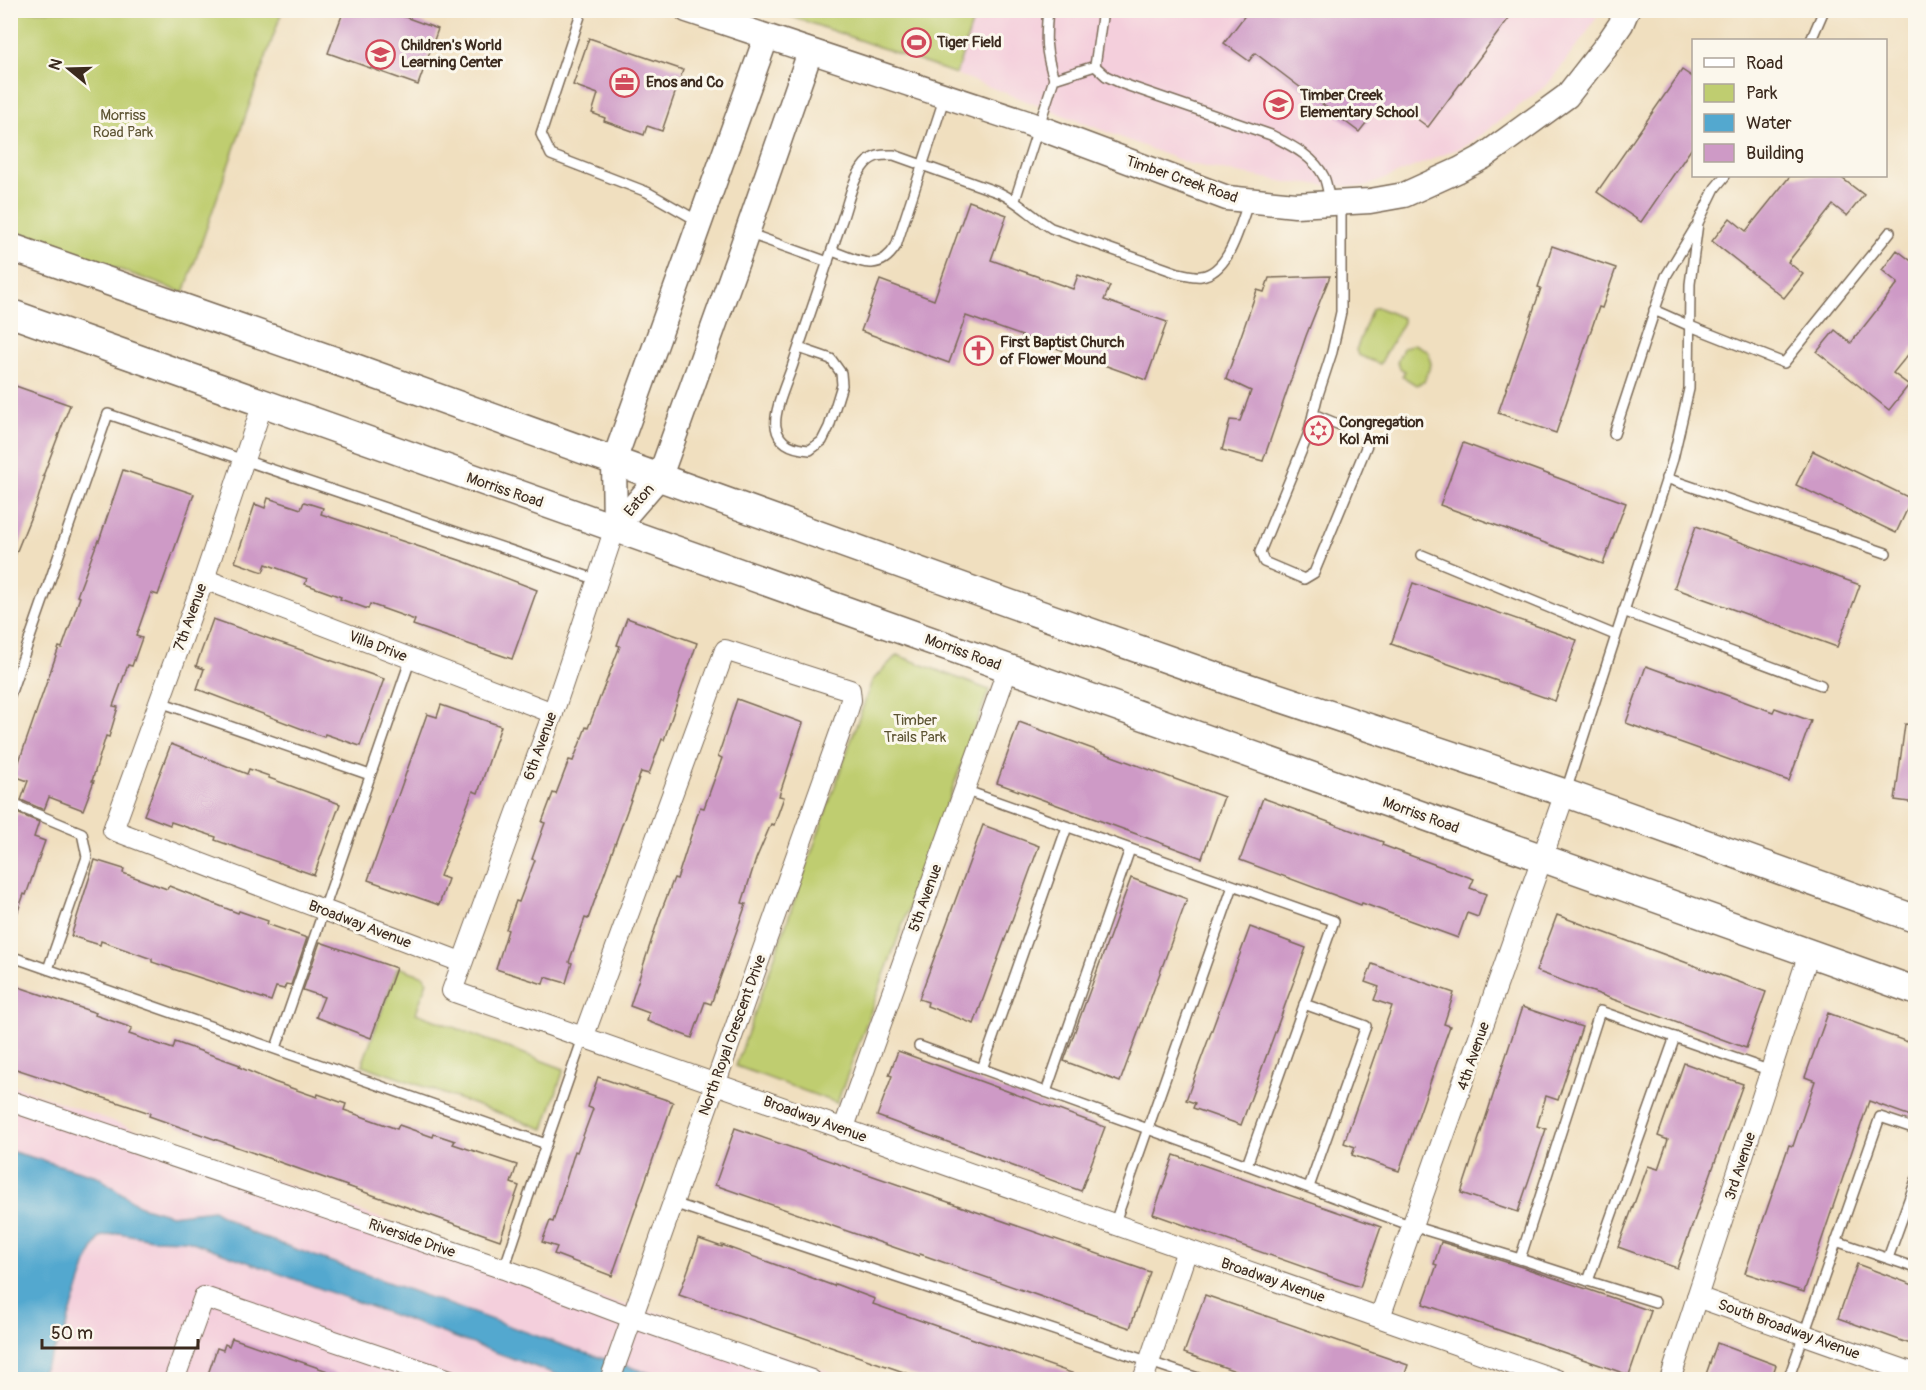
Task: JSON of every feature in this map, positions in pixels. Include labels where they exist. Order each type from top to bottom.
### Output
[{"type":"main road","points":[[10,247],[353,367],[1235,683],[1565,794],[1916,919]]},
{"type":"main road","name":"Morriss Road","points":[[10,313],[1916,991]]},
{"type":"street","name":"Timber Creek Road","points":[[687,10],[1040,128],[1227,198],[1294,205],[1370,201],[1404,195],[1459,170],[1503,145],[1567,96],[1622,24],[1627,10]]},
{"type":"street","name":"Eaton","points":[[615,528],[615,461],[766,38]]},
{"type":"street","name":"Eaton","points":[[615,528],[660,477],[810,52]]},
{"type":"street","name":"7th Avenue","points":[[113,830],[204,579],[263,403]]},
{"type":"street","name":"6th Avenue","points":[[461,962],[553,713],[615,528]]},
{"type":"street","name":"Villa Drive","points":[[204,579],[553,713]]},
{"type":"street","name":"North Royal Crescent Drive","points":[[584,1038],[725,650],[850,690],[851,700],[610,1380]]},
{"type":"street","name":"5th Avenue","points":[[843,1130],[1008,668]]},
{"type":"street","name":"4th Avenue","points":[[1380,1317],[1565,794]]},
{"type":"street","name":"Broadway Avenue","points":[[113,830],[461,962],[452,991],[1557,1380]]},
{"type":"street","name":"3rd Avenue","points":[[1670,1380],[1809,953]]},
{"type":"street","name":"Riverside Drive","points":[[10,1101],[504,1269],[633,1318],[812,1380]]},
{"type":"street","points":[[1143,1380],[1187,1250]]},
{"type":"street","points":[[174,1380],[204,1297],[412,1373],[450,1380]]},
{"type":"street","name":"South Broadway Avenue","points":[[1697,1297],[1916,1374]]},
{"type":"lane","points":[[582,10],[541,134],[550,155],[647,192],[700,223]]},
{"type":"lane","points":[[1015,200],[1054,79],[1047,59],[1045,39],[1048,10]]},
{"type":"lane","points":[[1095,66],[1103,10]]},
{"type":"lane","points":[[1811,39],[1824,10]]},
{"type":"lane","points":[[1054,79],[1095,66]]},
{"type":"lane","points":[[1095,66],[1106,76],[1123,84],[1271,135],[1293,147],[1312,161],[1323,176],[1336,203],[1341,312],[1332,352],[1313,414],[1308,435],[1260,552],[1264,562],[1304,579],[1314,573],[1367,445],[1362,434],[1313,414]]},
{"type":"lane","points":[[832,251],[865,263],[878,263],[889,257],[896,246],[945,96]]},
{"type":"lane","points":[[799,348],[831,359],[841,373],[843,385],[826,434],[822,441],[810,450],[797,449],[783,442],[776,427],[777,411],[856,180],[865,164],[878,154],[894,155],[1015,200],[1034,218],[1051,228],[1178,273],[1199,277],[1216,272],[1227,258],[1249,201]]},
{"type":"lane","points":[[1614,434],[1666,276],[1698,223],[1715,188],[1724,177]]},
{"type":"lane","points":[[1565,794],[1673,459],[1689,388],[1690,284],[1698,223]]},
{"type":"lane","points":[[1654,310],[1784,363],[1890,232]]},
{"type":"lane","points":[[747,233],[828,262]]},
{"type":"lane","points":[[10,694],[108,414],[598,580]]},
{"type":"lane","points":[[1666,478],[1886,553]]},
{"type":"lane","points":[[1422,555],[1615,635]]},
{"type":"lane","points":[[1623,610],[1821,685]]},
{"type":"lane","points":[[276,1048],[411,658]]},
{"type":"lane","points":[[160,702],[370,774]]},
{"type":"lane","points":[[964,790],[1334,921],[1247,1165]]},
{"type":"lane","points":[[10,803],[82,833],[87,857],[48,969]]},
{"type":"lane","points":[[982,1069],[1067,827]]},
{"type":"lane","points":[[1046,1092],[1130,849]]},
{"type":"lane","points":[[1114,1225],[1233,885]]},
{"type":"lane","points":[[10,956],[546,1144]]},
{"type":"lane","points":[[1304,1004],[1366,1026],[1309,1187]]},
{"type":"lane","points":[[1520,1259],[1600,1011],[1771,1071]]},
{"type":"lane","points":[[1588,1281],[1675,1037]]},
{"type":"lane","points":[[504,1269],[584,1038]]},
{"type":"lane","points":[[920,1046],[1412,1226],[1655,1302]]},
{"type":"lane","points":[[1788,1380],[1880,1117],[1916,1129]]},
{"type":"lane","points":[[1888,1258],[1916,1180]]},
{"type":"lane","points":[[673,1203],[1204,1380]]},
{"type":"lane","points":[[1836,1240],[1916,1268]]},
{"type":"shaded area","name":"Timber Creek Elementary School","points":[[976,11],[1600,11],[1586,34],[1548,84],[1469,144],[1365,187],[1291,183],[1190,164],[956,74]]},
{"type":"shaded area","points":[[10,1084],[602,1299],[664,1314],[850,1379],[11,1379]]},
{"type":"green space","name":"Morriss Road Park","points":[[10,11],[282,11],[184,293],[11,230]]},
{"type":"green space","name":"Tiger Field","points":[[776,11],[976,11],[956,74]]},
{"type":"green space","points":[[1377,307],[1403,318],[1380,364],[1358,355],[1356,350],[1372,309]]},
{"type":"green space","points":[[1414,344],[1428,351],[1431,364],[1424,382],[1416,385],[1402,376],[1405,371],[1397,363],[1403,348]]},
{"type":"green space","name":"Timber Trails Park","points":[[897,655],[989,690],[837,1103],[736,1066],[872,681]]},
{"type":"green space","points":[[398,967],[424,976],[427,981],[416,1013],[564,1069],[544,1129],[362,1065]]},
{"type":"water","points":[[10,1151],[97,1176],[140,1206],[171,1215],[213,1210],[251,1233],[573,1349],[668,1379],[569,1379],[187,1240],[152,1239],[119,1233],[100,1237],[89,1257],[64,1333],[41,1374],[11,1374]]},
{"type":"building","points":[[344,10],[386,10],[438,29],[418,85],[328,53]]},
{"type":"building","points":[[1249,10],[1515,10],[1428,127],[1405,110],[1374,113],[1359,132],[1255,53],[1249,61],[1224,43]]},
{"type":"building","points":[[589,38],[683,70],[662,131],[647,126],[644,135],[604,121],[605,118],[592,113],[598,94],[573,85]]},
{"type":"building","points":[[1682,70],[1692,77],[1692,148],[1641,222],[1597,192]]},
{"type":"building","points":[[1789,177],[1840,177],[1864,195],[1847,216],[1833,205],[1788,262],[1803,274],[1784,298],[1712,241],[1730,218],[1746,231]]},
{"type":"building","points":[[969,201],[1007,215],[991,260],[1073,289],[1078,275],[1110,286],[1104,300],[1167,322],[1146,380],[966,316],[949,363],[861,331],[880,280],[934,300]]},
{"type":"building","points":[[1552,246],[1616,268],[1602,308],[1599,307],[1556,433],[1498,413],[1541,288],[1538,287]]},
{"type":"building","points":[[1897,250],[1914,263],[1916,262],[1916,345],[1893,373],[1909,385],[1889,410],[1817,352],[1835,330],[1851,343],[1898,283],[1882,270]]},
{"type":"building","points":[[1330,276],[1306,336],[1263,461],[1222,450],[1230,420],[1240,421],[1251,391],[1226,379],[1257,290],[1264,292],[1269,278]]},
{"type":"building","points":[[10,384],[70,405],[43,476],[45,476],[38,499],[12,563],[10,563]]},
{"type":"building","points":[[1463,443],[1626,503],[1603,564],[1440,505]]},
{"type":"building","points":[[1813,451],[1912,499],[1896,533],[1796,485]]},
{"type":"building","points":[[123,470],[194,494],[158,595],[151,593],[136,636],[142,638],[132,666],[128,665],[113,706],[118,707],[109,737],[106,736],[92,781],[94,781],[83,810],[49,797],[44,810],[21,800],[28,781],[14,776],[59,647],[62,648],[80,597],[77,596],[99,541]]},
{"type":"building","points":[[268,498],[301,509],[304,502],[323,508],[321,514],[465,562],[537,590],[512,659],[413,625],[415,620],[370,604],[368,609],[340,599],[341,597],[305,584],[307,579],[266,564],[263,572],[235,562],[255,504],[265,508]]},
{"type":"building","points":[[1696,526],[1860,585],[1837,647],[1674,588]]},
{"type":"building","points":[[1413,583],[1577,640],[1555,701],[1391,644]]},
{"type":"building","points":[[627,618],[697,643],[664,740],[662,739],[649,774],[641,772],[588,919],[585,918],[569,962],[572,963],[566,983],[545,977],[543,984],[496,969],[516,901],[519,902],[535,860],[532,859],[545,823],[542,822],[569,760],[573,761],[586,727],[588,728],[620,646],[617,645]]},
{"type":"building","points":[[213,619],[384,679],[360,746],[325,734],[324,737],[197,689],[204,669],[196,666]]},
{"type":"building","points":[[1646,666],[1773,712],[1775,708],[1811,721],[1789,781],[1626,723]]},
{"type":"building","points":[[737,699],[803,723],[779,796],[784,797],[774,825],[771,824],[756,859],[742,903],[746,904],[711,1004],[705,1002],[692,1038],[647,1021],[649,1013],[630,1006],[660,914],[674,878],[677,879],[700,807],[704,808],[722,758],[718,756]]},
{"type":"building","points":[[441,705],[501,726],[478,793],[473,791],[440,876],[448,879],[439,905],[368,880],[427,714],[437,717]]},
{"type":"building","points":[[1019,722],[1224,797],[1202,858],[997,783]]},
{"type":"building","points":[[1905,724],[1916,725],[1916,803],[1895,800]]},
{"type":"building","points":[[171,744],[247,774],[249,769],[340,804],[314,875],[215,840],[216,837],[171,822],[170,825],[144,815]]},
{"type":"building","points":[[1263,798],[1383,842],[1382,845],[1474,879],[1470,888],[1486,894],[1478,917],[1467,913],[1458,938],[1240,860]]},
{"type":"building","points":[[17,813],[39,822],[34,837],[45,841],[26,895],[24,894],[13,925],[10,925],[10,817],[15,818]]},
{"type":"building","points":[[983,825],[1039,846],[974,1024],[927,1006],[928,1002],[919,999]]},
{"type":"building","points":[[95,860],[124,869],[123,873],[167,889],[169,886],[238,913],[239,911],[268,921],[267,924],[307,938],[291,985],[286,984],[284,989],[276,987],[271,1001],[152,962],[152,959],[101,941],[100,945],[71,936]]},
{"type":"building","points":[[1131,878],[1187,899],[1120,1082],[1064,1061]]},
{"type":"building","points":[[1557,915],[1766,992],[1746,1048],[1536,971]]},
{"type":"building","points":[[1250,927],[1306,948],[1241,1125],[1193,1108],[1195,1103],[1186,1100]]},
{"type":"building","points":[[320,942],[396,968],[371,1038],[316,1017],[324,997],[303,990]]},
{"type":"building","points":[[1372,964],[1454,993],[1444,1024],[1450,1026],[1399,1171],[1352,1155],[1355,1147],[1344,1143],[1392,1006],[1374,1000],[1379,987],[1365,982]]},
{"type":"building","points":[[10,984],[96,1013],[95,1015],[132,1028],[129,1034],[173,1049],[175,1042],[240,1065],[239,1067],[274,1082],[346,1104],[344,1110],[397,1129],[399,1125],[433,1137],[434,1134],[455,1141],[453,1144],[517,1165],[511,1183],[519,1186],[500,1240],[149,1116],[150,1113],[10,1067]]},
{"type":"building","points":[[1522,1007],[1582,1027],[1558,1100],[1546,1096],[1537,1126],[1546,1129],[1518,1212],[1461,1193]]},
{"type":"building","points":[[1828,1013],[1916,1045],[1916,1118],[1869,1101],[1804,1292],[1745,1273],[1789,1145],[1793,1146],[1815,1081],[1805,1077]]},
{"type":"building","points":[[898,1051],[1105,1127],[1081,1191],[877,1116],[892,1076],[889,1075]]},
{"type":"building","points":[[1684,1063],[1743,1084],[1677,1268],[1618,1247],[1648,1166],[1658,1169],[1668,1140],[1658,1136]]},
{"type":"building","points":[[598,1077],[673,1102],[612,1276],[554,1254],[557,1247],[542,1242],[550,1221],[553,1222],[575,1151],[577,1152],[593,1109],[588,1107]]},
{"type":"building","points":[[735,1128],[1150,1272],[1130,1328],[715,1185]]},
{"type":"building","points":[[1174,1155],[1381,1227],[1360,1287],[1153,1214]]},
{"type":"building","points":[[699,1239],[722,1247],[722,1245],[834,1286],[835,1284],[875,1299],[873,1304],[1083,1377],[1083,1380],[927,1380],[679,1295]]},
{"type":"building","points":[[1441,1242],[1651,1311],[1629,1375],[1423,1304],[1437,1265],[1434,1264]]},
{"type":"building","points":[[1857,1264],[1916,1286],[1916,1346],[1838,1318]]},
{"type":"building","points":[[1205,1295],[1408,1365],[1403,1380],[1261,1380],[1184,1353]]},
{"type":"building","points":[[232,1338],[345,1377],[344,1380],[206,1380],[217,1348],[223,1350],[225,1344],[229,1346]]},
{"type":"building","points":[[1717,1343],[1776,1365],[1771,1380],[1704,1380]]},
{"type":"place","name":"Tiger Field","points":[[916,42]]},
{"type":"place","name":"Children's World Learning Center","points":[[380,54]]},
{"type":"place","name":"Enos and Co","points":[[625,82]]},
{"type":"place","name":"Timber Creek Elementary School","points":[[1279,104]]},
{"type":"place","name":"First Baptist Church of Flower Mound","points":[[979,351]]},
{"type":"place","name":"Congregation Kol Ami","points":[[1318,431]]}]
